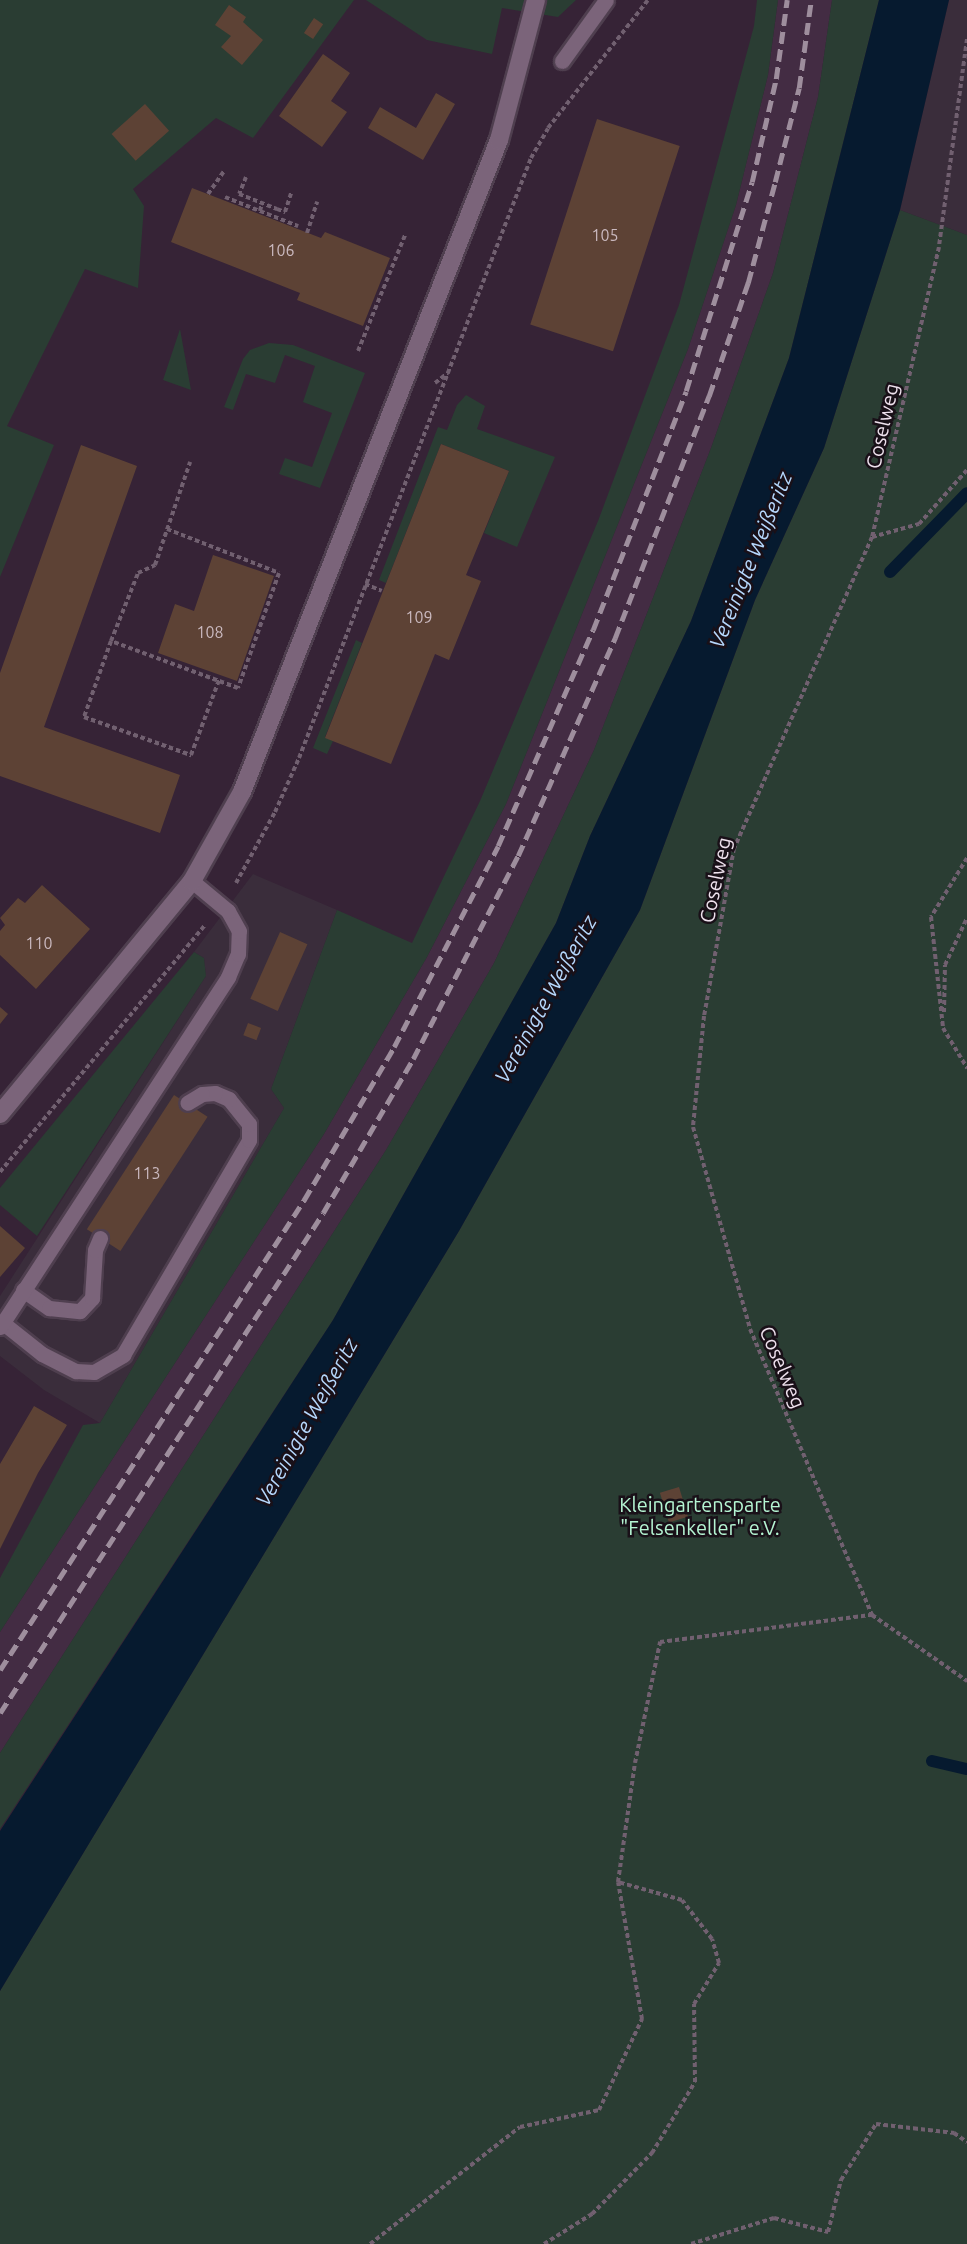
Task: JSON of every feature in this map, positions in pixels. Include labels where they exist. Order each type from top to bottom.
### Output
[{"type":"main road","points":[[0,1114],[192,881],[218,839],[264,743],[499,140],[536,0]]},
{"type":"lane","points":[[562,61],[606,0]]},
{"type":"lane","points":[[187,1103],[202,1094],[215,1093],[229,1100],[249,1124],[249,1140],[123,1355],[94,1372],[76,1371],[42,1354],[1,1325],[228,977],[238,954],[239,931],[228,911],[192,881]]},
{"type":"lane","points":[[24,1290],[49,1308],[80,1311],[92,1298],[96,1280],[95,1250],[100,1238]]},
{"type":"path","points":[[388,508],[390,519],[531,158],[548,128],[648,0]]},
{"type":"path","name":"Coselweg","points":[[872,1615],[750,1329],[693,1127],[704,1016],[734,848],[872,537],[939,247],[967,39]]},
{"type":"path","points":[[208,194],[225,170]]},
{"type":"path","points":[[246,177],[239,194],[285,212],[291,193]]},
{"type":"path","points":[[225,197],[298,226]]},
{"type":"path","points":[[306,233],[317,202]]},
{"type":"path","points":[[260,211],[262,203]]},
{"type":"path","points":[[358,351],[406,233]]},
{"type":"path","points":[[428,389],[449,372]]},
{"type":"path","points":[[190,462],[155,565],[138,573],[84,717],[191,755],[219,680]]},
{"type":"path","points":[[872,537],[919,524],[967,470]]},
{"type":"path","points":[[111,641],[238,688],[279,573],[168,529]]},
{"type":"path","points":[[365,584],[382,591]]},
{"type":"path","points":[[967,858],[931,917],[943,1028],[967,1068]]},
{"type":"path","points":[[943,1028],[945,965],[955,936],[967,918]]},
{"type":"path","points":[[370,2244],[520,2127],[599,2110],[642,2019],[618,1882],[635,1763],[660,1642],[872,1615],[967,1681]]},
{"type":"path","points":[[544,2244],[592,2214],[652,2153],[695,2082],[694,2004],[719,1963],[712,1938],[682,1900],[618,1882]]},
{"type":"path","points":[[690,2244],[774,2218],[828,2232],[841,2180],[876,2124],[954,2133],[967,2142]]},
{"type":"shaded area","points":[[778,0],[832,0],[818,97],[773,273],[711,448],[594,750],[494,963],[386,1150],[0,1753],[0,1632],[324,1134],[427,957],[506,804],[688,349],[736,205],[768,75]]},
{"type":"shaded area","points":[[949,0],[967,0],[967,235],[900,210]]},
{"type":"shaded area","points":[[253,874],[337,910],[271,1089],[284,1108],[100,1423],[44,1390],[0,1356],[0,1296],[206,976],[204,958],[194,952]]},
{"type":"green space","points":[[0,0],[354,0],[253,138],[216,118],[133,189],[144,206],[138,288],[85,269],[7,426],[54,445],[0,577]]},
{"type":"green space","points":[[366,0],[576,0],[558,17],[502,8],[492,54],[427,40]]},
{"type":"green space","points":[[757,0],[778,0],[768,75],[736,205],[688,349],[506,804],[427,957],[324,1134],[0,1632],[0,1578],[83,1425],[100,1423],[284,1108],[271,1089],[337,910],[412,943],[480,801],[598,521],[679,305],[754,26]]},
{"type":"green space","points":[[832,0],[879,0],[789,358],[691,621],[590,836],[556,923],[333,1320],[0,1829],[0,1753],[386,1150],[494,963],[594,750],[711,448],[773,273],[818,97]]},
{"type":"green space","name":"Kleingartensparte \"Felsenkeller\" e.V.","points":[[900,210],[967,235],[967,2244],[0,2244],[0,1991],[459,1231],[640,910],[755,600],[824,448]]},
{"type":"green space","points":[[180,329],[191,390],[163,380]]},
{"type":"green space","points":[[269,343],[293,345],[365,373],[320,488],[279,474],[285,458],[312,467],[332,413],[303,402],[315,366],[285,355],[275,383],[246,374],[233,410],[224,407],[243,359],[250,350]]},
{"type":"green space","points":[[466,395],[485,406],[477,429],[555,457],[517,547],[484,533],[509,471],[441,444],[386,583],[379,580],[438,427],[447,430],[457,405]]},
{"type":"green space","points":[[356,640],[362,643],[325,737],[333,741],[327,754],[313,748]]},
{"type":"green space","points":[[194,952],[204,958],[206,976],[37,1236],[0,1205],[0,1188]]},
{"type":"water","name":"Vereinigte Weißeritz","points":[[879,0],[949,0],[900,210],[824,448],[755,600],[640,910],[459,1231],[0,1991],[0,1831],[333,1320],[556,923],[590,836],[691,621],[789,358]]},
{"type":"building","points":[[229,5],[246,17],[243,22],[263,40],[242,65],[221,47],[231,36],[215,25]]},
{"type":"building","points":[[314,18],[323,24],[313,39],[304,33]]},
{"type":"building","points":[[323,54],[350,73],[331,101],[347,112],[322,147],[279,116]]},
{"type":"building","points":[[436,93],[455,104],[423,160],[368,128],[380,107],[416,128]]},
{"type":"building","points":[[145,104],[169,131],[136,161],[112,134]]},
{"type":"building","points":[[597,119],[680,146],[613,351],[530,324]]},
{"type":"building","points":[[192,188],[321,238],[325,232],[390,258],[363,326],[297,300],[300,293],[171,242]]},
{"type":"building","points":[[441,444],[509,471],[466,575],[481,581],[449,660],[435,654],[391,764],[325,738]]},
{"type":"building","points":[[81,445],[137,466],[44,727],[180,775],[160,833],[0,776],[0,673]]},
{"type":"building","points":[[213,555],[274,576],[237,681],[158,653],[175,604],[194,611]]},
{"type":"building","points":[[42,885],[90,929],[36,989],[0,955],[0,931],[5,925],[0,918],[18,898],[25,903]]},
{"type":"building","points":[[280,932],[307,944],[278,1011],[250,999]]},
{"type":"building","points":[[0,1007],[8,1014],[0,1024]]},
{"type":"building","points":[[248,1023],[261,1028],[256,1040],[243,1035]]},
{"type":"building","points":[[174,1095],[208,1117],[120,1251],[87,1229]]},
{"type":"building","points":[[0,1226],[25,1248],[0,1277]]},
{"type":"building","points":[[34,1406],[67,1425],[38,1473],[0,1549],[0,1464]]},
{"type":"building","points":[[679,1487],[688,1517],[669,1522],[660,1493]]},
{"type":"waterway","points":[[890,572],[967,493]]},
{"type":"waterway","points":[[932,1761],[967,1769]]},
{"type":"railway","points":[[0,1670],[304,1200],[394,1047],[498,846],[593,630],[686,391],[752,182],[776,79],[787,0]]},
{"type":"railway","points":[[0,1713],[323,1213],[413,1059],[518,856],[615,638],[709,396],[748,283],[799,88],[811,0]]}]
